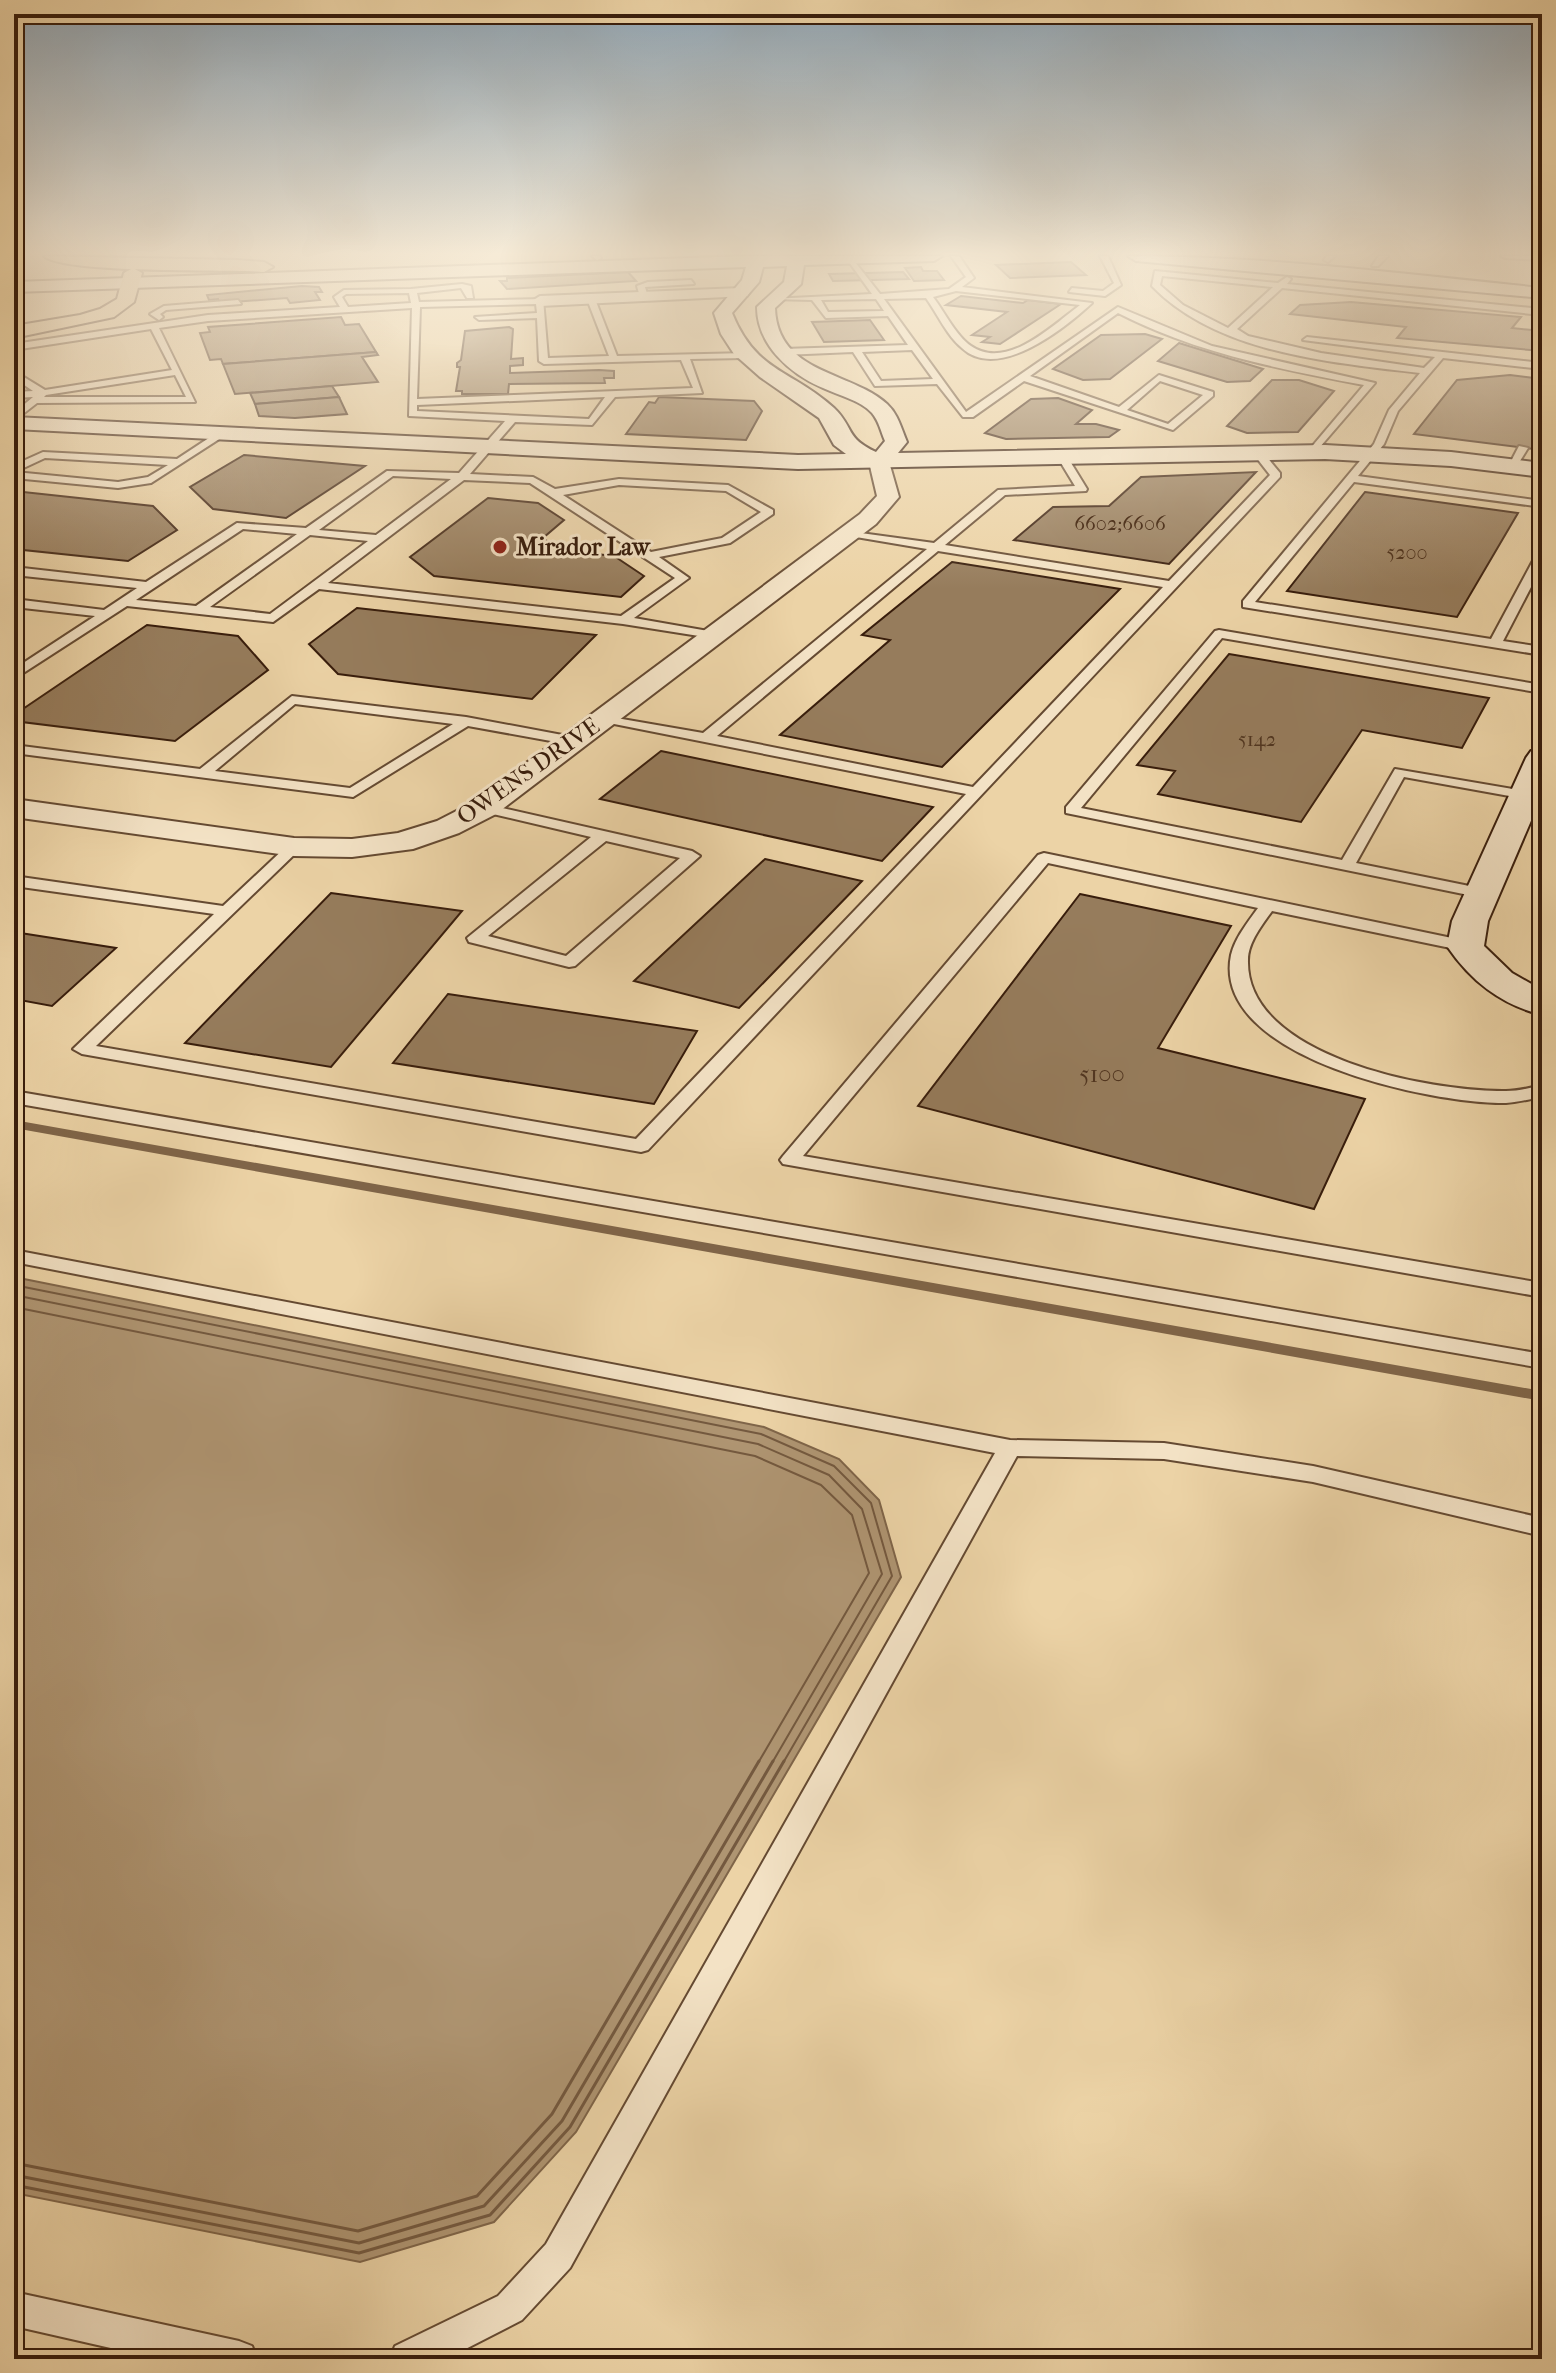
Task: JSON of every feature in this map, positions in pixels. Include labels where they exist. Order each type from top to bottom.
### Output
[{"type":"street","points":[[761,367],[780,384],[831,416],[843,442],[879,462]]},
{"type":"street","name":"OWENS DRIVE","points":[[14,808],[294,847],[352,848],[402,842],[448,827],[485,808],[850,533],[888,497],[879,462],[896,442],[884,413],[860,396],[819,379],[803,367]]},
{"type":"street","points":[[14,420],[222,434],[798,462],[1313,452],[1517,457],[1542,470]]},
{"type":"street","points":[[1537,773],[1470,921],[1465,946],[1481,970],[1506,988],[1542,1003]]},
{"type":"lane","points":[[14,395],[192,400],[176,367]]},
{"type":"lane","points":[[413,367],[412,414],[592,422],[612,394]]},
{"type":"lane","points":[[412,402],[699,391],[688,367]]},
{"type":"lane","points":[[867,367],[878,384],[939,381]]},
{"type":"lane","points":[[929,367],[963,414],[970,415],[1037,367]]},
{"type":"lane","points":[[1284,367],[1370,383],[1313,452]]},
{"type":"lane","points":[[1394,367],[1427,371]]},
{"type":"lane","points":[[1431,367],[1387,422],[1379,436],[1379,444],[1247,604],[1542,651]]},
{"type":"lane","points":[[14,420],[39,397],[178,372]]},
{"type":"lane","points":[[14,374],[39,397]]},
{"type":"lane","points":[[1023,377],[1169,428],[1186,454]]},
{"type":"lane","points":[[1121,410],[1159,378],[1210,394],[1169,428]]},
{"type":"lane","points":[[125,602],[273,618],[462,476],[511,420]]},
{"type":"lane","points":[[14,472],[118,485],[151,480],[222,434]]},
{"type":"lane","points":[[294,847],[82,1049],[641,1146],[1276,475],[1257,452]]},
{"type":"lane","points":[[14,472],[43,455],[179,462]]},
{"type":"lane","points":[[706,738],[1002,492],[1082,489],[1063,458]]},
{"type":"lane","points":[[198,610],[391,473],[533,480],[683,578],[623,620]]},
{"type":"lane","points":[[1351,478],[1542,504]]},
{"type":"lane","points":[[553,493],[619,482],[728,488],[769,512],[726,541],[649,556]]},
{"type":"lane","points":[[14,675],[241,525],[378,539]]},
{"type":"lane","points":[[850,533],[1172,585]]},
{"type":"lane","points":[[1495,644],[1542,555]]},
{"type":"lane","points":[[14,571],[149,586]]},
{"type":"lane","points":[[317,585],[623,620],[714,636]]},
{"type":"lane","points":[[14,603],[107,614]]},
{"type":"lane","points":[[1483,893],[1071,810],[1219,634],[1542,689]]},
{"type":"lane","points":[[202,774],[292,700],[466,721],[573,741]]},
{"type":"lane","points":[[604,718],[976,792]]},
{"type":"lane","points":[[14,749],[353,793],[466,721]]},
{"type":"lane","points":[[1347,865],[1400,772],[1537,773]]},
{"type":"lane","points":[[485,808],[603,835],[692,856],[569,962],[475,938],[603,835]]},
{"type":"lane","points":[[1465,946],[1044,858],[790,1160],[1542,1290]]},
{"type":"lane","points":[[14,881],[227,911]]},
{"type":"lane","points":[[1268,905],[1239,958],[1240,976],[1245,994],[1258,1013],[1301,1047],[1337,1066],[1388,1082],[1506,1097],[1542,1091]]},
{"type":"lane","points":[[14,1097],[1542,1361]]},
{"type":"lane","points":[[14,1256],[1010,1448],[1164,1451],[1313,1474],[1542,1527]]},
{"type":"lane","points":[[408,2359],[510,2308],[558,2256],[1010,1448]]},
{"type":"lane","points":[[14,2309],[239,2359]]},
{"type":"water","points":[[14,1277],[764,1427],[839,1459],[879,1500],[901,1577],[576,2132],[494,2222],[360,2262],[14,2193]]},
{"type":"building","points":[[224,367],[368,367],[378,382],[235,394]]},
{"type":"building","points":[[457,367],[510,367],[510,373],[614,371],[614,378],[604,378],[605,383],[509,384],[508,394],[462,394],[462,391],[456,391],[460,367]]},
{"type":"building","points":[[1126,367],[1110,379],[1083,380],[1053,369]]},
{"type":"building","points":[[1177,367],[1263,369],[1250,381],[1227,382]]},
{"type":"building","points":[[1510,375],[1542,379],[1542,450],[1414,434],[1457,380]]},
{"type":"building","points":[[1272,380],[1299,380],[1334,391],[1298,432],[1247,433],[1227,426]]},
{"type":"building","points":[[332,386],[339,397],[255,404],[250,393]]},
{"type":"building","points":[[339,397],[347,414],[295,418],[259,416],[255,404]]},
{"type":"building","points":[[659,397],[754,401],[762,411],[746,440],[626,434],[649,402],[655,403]]},
{"type":"building","points":[[1058,398],[1092,410],[1076,424],[1096,424],[1119,430],[1109,437],[1006,439],[985,433],[1031,399]]},
{"type":"building","points":[[244,455],[365,466],[286,518],[213,509],[190,487]]},
{"type":"building","points":[[1256,472],[1169,564],[1014,540],[1053,507],[1109,506],[1141,477]]},
{"type":"building","points":[[14,491],[153,506],[177,530],[128,561],[14,549]]},
{"type":"building","points":[[1365,492],[1518,513],[1457,617],[1287,591]]},
{"type":"building","points":[[488,498],[538,503],[564,520],[543,538],[559,550],[614,556],[644,576],[621,597],[434,576],[410,557]]},
{"type":"building","points":[[952,562],[1120,589],[942,767],[780,735],[890,640],[862,635]]},
{"type":"building","points":[[357,608],[596,635],[532,699],[338,674],[309,644]]},
{"type":"building","points":[[147,625],[238,636],[268,670],[175,741],[14,721],[14,715]]},
{"type":"building","points":[[1229,654],[1489,698],[1462,748],[1362,730],[1301,822],[1158,794],[1175,771],[1137,765]]},
{"type":"building","points":[[661,751],[933,807],[882,861],[600,799]]},
{"type":"building","points":[[765,859],[862,881],[739,1008],[634,981]]},
{"type":"building","points":[[331,893],[462,911],[331,1067],[185,1043]]},
{"type":"building","points":[[1080,894],[1231,926],[1158,1048],[1365,1099],[1314,1209],[918,1106]]},
{"type":"building","points":[[14,932],[116,948],[52,1006],[14,999]]},
{"type":"building","points":[[448,994],[697,1031],[654,1104],[393,1063]]},
{"type":"waterway","points":[[14,1124],[1542,1396]]},
{"type":"place","name":"Mirador Law","points":[[500,547]]}]
